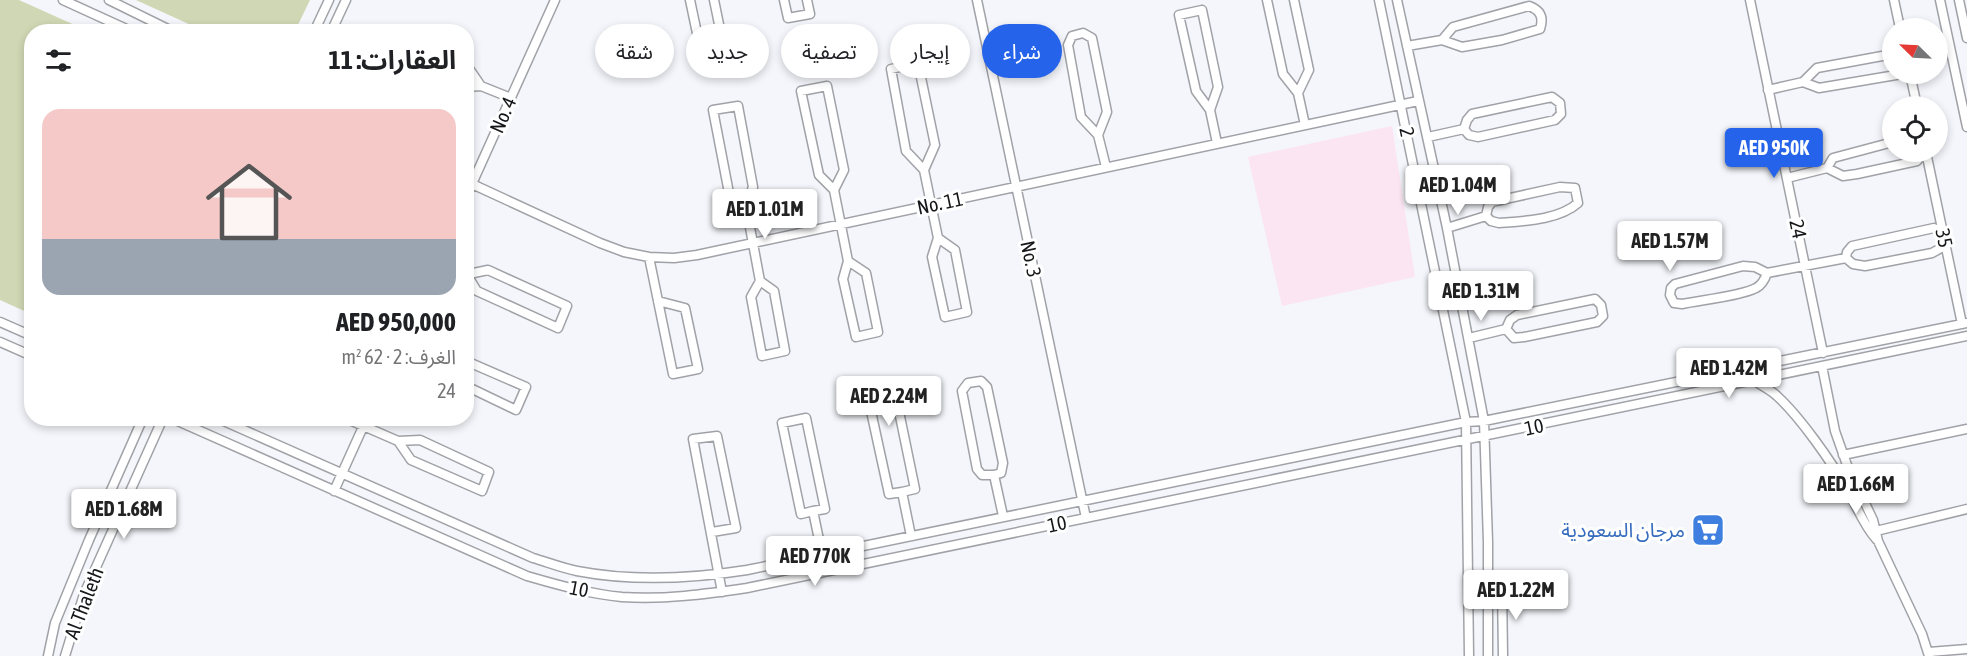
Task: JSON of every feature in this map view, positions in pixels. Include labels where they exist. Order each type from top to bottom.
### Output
[{"type":"street","points":[[63,0],[116,24]]},
{"type":"street","points":[[109,0],[158,24]]},
{"type":"street","points":[[318,24],[328,0]]},
{"type":"street","points":[[335,24],[346,0]]},
{"type":"street","name":"No. 4","points":[[474,174],[555,0]]},
{"type":"street","points":[[690,0],[698,39],[721,34],[714,0]]},
{"type":"street","points":[[784,0],[788,18],[810,14],[807,0]]},
{"type":"street","name":"No. 3","points":[[977,0],[1086,518]]},
{"type":"street","points":[[1267,0],[1283,74],[1299,93],[1305,125]]},
{"type":"street","points":[[1294,0],[1309,70],[1299,93]]},
{"type":"street","name":"2","points":[[1379,0],[1466,422],[1469,656]]},
{"type":"street","name":"2","points":[[1397,0],[1447,228],[1484,421],[1488,656]]},
{"type":"street","name":"24","points":[[1750,0],[1823,353]]},
{"type":"street","points":[[1894,0],[1898,18]]},
{"type":"street","points":[[1940,0],[1967,127]]},
{"type":"street","points":[[1959,0],[1967,38]]},
{"type":"street","points":[[1407,46],[1442,40],[1462,47],[1522,35],[1540,29],[1541,16],[1537,9],[1529,6],[1453,27],[1442,40]]},
{"type":"street","points":[[1210,110],[1218,87],[1202,10],[1179,15],[1196,92],[1210,110],[1217,143]]},
{"type":"street","points":[[1098,135],[1107,112],[1092,38],[1083,33],[1072,36],[1068,45],[1081,117],[1098,135],[1106,167]]},
{"type":"street","points":[[1768,90],[1803,82],[1817,68],[1882,56]]},
{"type":"street","points":[[924,170],[935,145],[918,63],[891,69],[906,151],[924,170],[939,238],[932,257],[945,317],[967,312],[955,250],[939,238]]},
{"type":"street","points":[[474,76],[481,87]]},
{"type":"street","points":[[1803,82],[1819,88],[1882,77]]},
{"type":"street","points":[[834,189],[844,170],[827,86],[801,91],[819,175],[834,189],[848,261],[843,279],[856,337],[878,332],[866,273],[848,261]]},
{"type":"street","points":[[474,87],[481,87],[511,98]]},
{"type":"street","points":[[1552,97],[1560,103],[1561,114],[1555,120],[1478,137],[1469,135],[1464,129],[1472,114],[1552,97]]},
{"type":"street","name":"No. 11","points":[[474,181],[600,243],[624,252],[649,257],[674,258],[697,255],[1418,101]]},
{"type":"street","points":[[746,206],[729,193],[713,110],[738,106],[753,187],[746,206],[760,281],[751,297],[762,356],[785,351],[774,291],[760,281]]},
{"type":"street","points":[[1428,137],[1464,129]]},
{"type":"street","points":[[1827,168],[1833,158],[1882,145]]},
{"type":"street","points":[[1787,178],[1827,168],[1843,176],[1912,162]]},
{"type":"street","name":"35","points":[[1927,162],[1964,323]]},
{"type":"street","points":[[1560,187],[1575,188],[1578,203],[1569,211],[1519,221],[1491,222],[1486,216],[1492,202],[1560,187]]},
{"type":"street","points":[[1447,228],[1486,216]]},
{"type":"street","points":[[1934,228],[1940,231],[1944,239],[1941,248],[1932,253],[1865,266],[1853,264],[1846,258],[1852,246],[1934,228]]},
{"type":"street","points":[[649,257],[658,302],[673,374],[698,369],[685,308],[658,302]]},
{"type":"street","points":[[1767,273],[1765,280],[1757,288],[1734,294],[1682,304],[1674,303],[1670,295],[1671,288],[1675,284],[1743,266],[1755,267],[1767,273],[1846,258]]},
{"type":"street","points":[[474,273],[488,270],[567,306],[558,328],[477,291],[474,285]]},
{"type":"street","points":[[1595,299],[1601,305],[1603,316],[1596,322],[1515,338],[1506,329],[1510,320],[1517,315],[1595,299]]},
{"type":"street","points":[[0,322],[24,332]]},
{"type":"street","name":"10","points":[[235,426],[533,558],[575,571],[623,578],[659,579],[719,574],[822,554],[1964,323]]},
{"type":"street","points":[[1469,338],[1506,329]]},
{"type":"street","name":"10","points":[[189,426],[527,576],[572,588],[621,597],[658,597],[722,592],[1485,437],[1967,336]]},
{"type":"street","points":[[0,342],[24,352]]},
{"type":"street","points":[[474,364],[526,387],[516,410],[474,390]]},
{"type":"street","points":[[1822,366],[1835,431],[1843,455],[1873,520],[1878,541],[1922,633],[1929,654],[1967,649]]},
{"type":"street","points":[[981,381],[987,387],[1003,463],[1001,473],[994,475],[982,475],[977,469],[962,391],[968,383],[981,381]]},
{"type":"street","points":[[1755,381],[1790,409],[1831,463],[1867,529],[1878,541]]},
{"type":"street","points":[[896,397],[915,489],[902,492],[888,495],[869,402],[896,397]]},
{"type":"street","points":[[806,418],[825,509],[813,512],[801,514],[782,423],[806,418]]},
{"type":"street","name":"Al Thaleth","points":[[48,656],[55,623],[139,426]]},
{"type":"street","name":"Al Thaleth","points":[[65,656],[84,594],[159,426]]},
{"type":"street","points":[[334,491],[364,426]]},
{"type":"street","points":[[370,426],[398,441],[411,460],[482,491],[489,472],[420,440],[398,441]]},
{"type":"street","points":[[1843,455],[1967,429]]},
{"type":"street","points":[[712,532],[736,528],[717,436],[693,439],[722,592]]},
{"type":"street","points":[[994,475],[1003,516]]},
{"type":"street","points":[[902,492],[911,536]]},
{"type":"street","points":[[1876,531],[1967,509]]},
{"type":"street","points":[[813,512],[822,554]]},
{"type":"street","points":[[1502,586],[1503,656]]},
{"type":"shaded area","points":[[1392,126],[1415,277],[1282,306],[1248,157]]},
{"type":"green space","points":[[0,0],[19,0],[72,24],[24,24],[24,311],[0,300]]},
{"type":"green space","points":[[136,0],[310,0],[298,24],[189,24]]},
{"type":"place","name":"مرجان السعودية","points":[[1708,530]]}]
